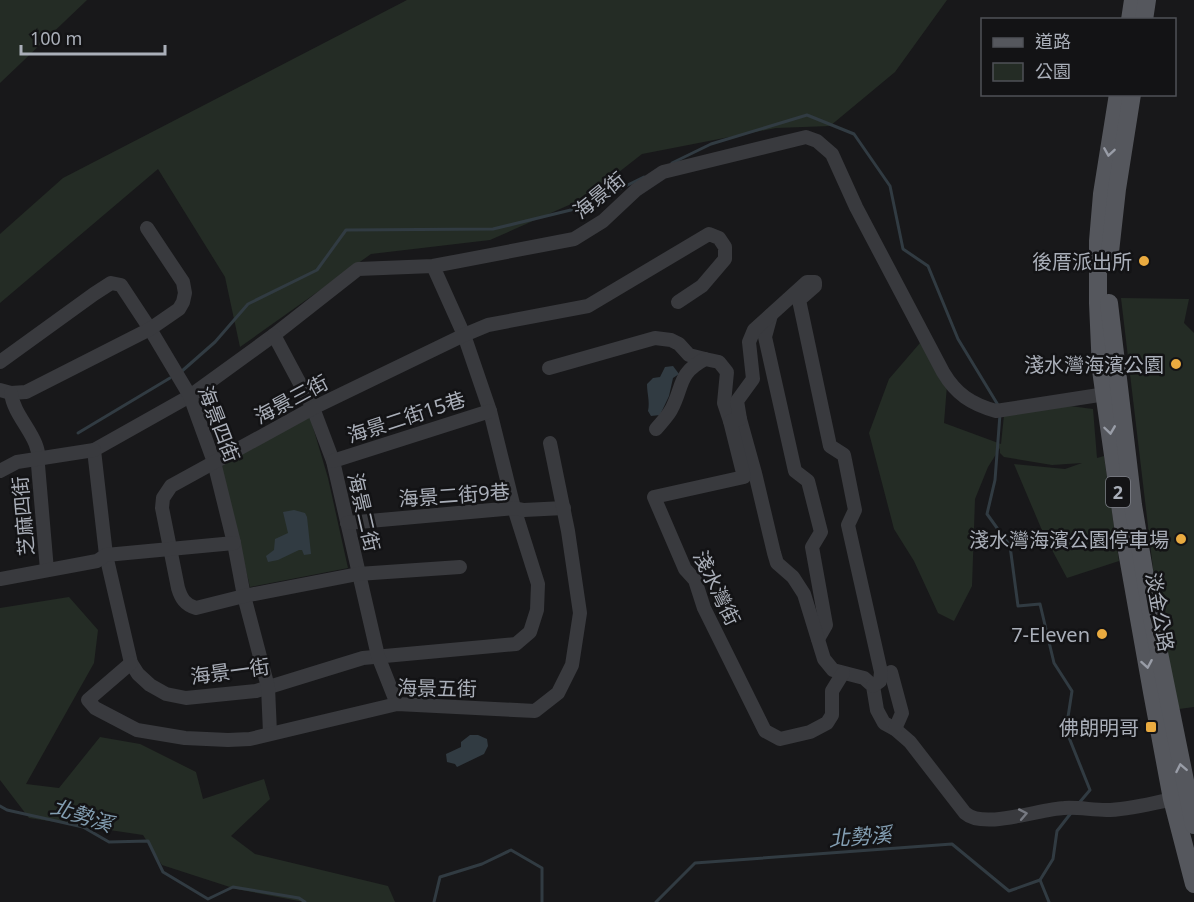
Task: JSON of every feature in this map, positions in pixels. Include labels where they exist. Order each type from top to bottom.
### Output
[{"type":"main road","points":[[1130,18],[1133,0]]},
{"type":"main road","points":[[1144,18],[1147,0]]},
{"type":"main road","name":"淡金公路","points":[[1113,392],[1098,303],[1098,241],[1102,194],[1118,96]]},
{"type":"main road","name":"淡金公路","points":[[1132,96],[1110,245],[1109,304],[1113,392],[1125,540],[1180,798],[1194,884]]},
{"type":"main road","name":"淡金公路","points":[[1180,798],[1194,825]]},
{"type":"street","name":"海景街","points":[[433,266],[574,239],[603,221],[636,190],[663,172],[723,159],[786,141],[807,138],[817,141],[836,161],[856,207],[951,386],[962,397],[978,406],[1001,410],[1113,392]]},
{"type":"street","points":[[5,392],[26,392],[150,329],[180,309],[185,293],[183,282],[147,228]]},
{"type":"street","name":"海景三街","points":[[460,567],[358,574],[244,596],[196,608],[189,606],[181,598],[162,508],[163,498],[171,486],[313,408],[464,335],[488,325],[588,306],[710,234],[719,238],[725,247],[725,259],[702,286],[678,302]]},
{"type":"street","name":"海景一街","points":[[94,450],[106,555],[131,663],[138,674],[150,685],[166,694],[186,698],[256,691],[363,658],[516,644],[530,632],[537,610],[538,584],[514,508],[490,411],[464,335],[433,266]]},
{"type":"street","points":[[0,471],[17,462],[94,450],[190,396],[274,335],[358,269],[433,266]]},
{"type":"street","name":"淺水灣街","points":[[843,673],[832,691],[832,715],[827,723],[810,732],[780,739],[765,731],[705,608],[695,580],[685,569],[654,497],[744,477],[735,420],[737,401],[753,379],[749,342],[754,330],[807,282],[815,282],[815,286],[799,300],[830,447],[844,455],[855,510],[848,525],[880,672],[878,684],[873,686]]},
{"type":"street","name":"海景四街","points":[[0,362],[111,283],[121,285],[190,396],[214,462],[234,543],[244,596],[268,687],[270,733]]},
{"type":"street","points":[[772,314],[765,337],[795,471],[808,481],[821,532],[812,547],[826,625],[818,639]]},
{"type":"street","name":"海景二街","points":[[274,335],[313,408],[333,461],[378,656],[397,704]]},
{"type":"street","points":[[549,368],[656,338],[671,340],[679,344],[689,355],[719,362],[727,372],[724,403],[735,420]]},
{"type":"street","points":[[656,429],[671,411],[682,381],[691,367],[705,359]]},
{"type":"street","name":"芝麻四街","points":[[5,392],[39,448],[38,465],[48,570]]},
{"type":"street","name":"海景二街15巷","points":[[333,461],[490,411]]},
{"type":"street","name":"淺水灣街","points":[[735,420],[755,473],[777,563],[793,577],[804,594],[824,659],[833,670],[864,678],[873,686],[877,710],[884,723],[910,742],[964,813],[970,818],[999,819],[1072,808],[1107,810],[1180,798]]},
{"type":"street","name":"海景五街","points":[[131,663],[88,700],[95,708],[132,728],[184,738],[250,739],[397,704],[535,711],[558,693],[572,665],[580,613],[564,508],[550,443]]},
{"type":"street","name":"海景二街9巷","points":[[347,523],[514,508],[524,510],[564,508]]},
{"type":"street","points":[[0,579],[97,561],[106,555],[234,543]]},
{"type":"street","points":[[891,672],[902,713],[895,729]]},
{"type":"green space","points":[[0,0],[87,0],[0,83]]},
{"type":"green space","points":[[407,0],[947,0],[895,72],[830,126],[776,128],[642,154],[587,197],[490,240],[371,254],[240,347],[225,277],[158,169],[0,303],[0,234],[63,178]]},
{"type":"green space","points":[[1121,298],[1189,299],[1184,323],[1194,333],[1194,707],[1179,709],[1157,602]]},
{"type":"green space","points":[[920,343],[947,385],[944,423],[1001,444],[1004,415],[1070,406],[1093,409],[1097,458],[1104,456],[1119,561],[1067,578],[1044,535],[1014,464],[1065,469],[1082,463],[1052,465],[1004,457],[1000,453],[1000,448],[988,467],[975,499],[972,586],[954,621],[938,613],[914,561],[894,529],[869,433],[889,379]]},
{"type":"green space","points":[[310,417],[328,478],[348,568],[250,587],[220,464]]},
{"type":"green space","points":[[69,597],[98,630],[94,663],[26,784],[59,788],[100,737],[140,744],[196,772],[203,799],[264,779],[270,799],[231,836],[255,854],[388,886],[395,902],[304,902],[236,889],[162,865],[143,835],[29,818],[0,780],[0,608]]},
{"type":"shaded area","points":[[673,366],[679,374],[673,378],[669,396],[660,415],[651,416],[648,411],[647,384],[653,378],[660,377],[665,367]]},
{"type":"shaded area","points":[[294,510],[305,513],[307,517],[311,554],[304,555],[302,550],[299,550],[268,562],[266,556],[274,550],[275,539],[288,533],[283,512]]},
{"type":"shaded area","points":[[470,735],[478,735],[487,739],[488,746],[484,754],[457,767],[447,762],[446,754],[461,747],[461,742]]},
{"type":"waterway","points":[[672,163],[711,144],[807,115],[854,134],[890,186],[903,249],[928,266],[958,339],[998,405]]},
{"type":"waterway","points":[[182,371],[215,342],[248,304],[317,270],[346,230],[493,229],[583,207],[644,177]]},
{"type":"waterway","points":[[78,433],[170,378]]},
{"type":"waterway","points":[[1000,414],[995,480],[987,514],[1010,546],[1018,606],[1040,604],[1054,663],[1072,691],[1066,730],[1090,790],[1079,803]]},
{"type":"waterway","name":"北勢溪","points":[[0,806],[7,810],[83,827],[109,842],[148,841],[163,872],[208,899],[233,887],[299,898],[305,902]]},
{"type":"waterway","points":[[1040,880],[1053,859],[1057,831],[1071,813]]},
{"type":"waterway","name":"北勢溪","points":[[656,902],[695,863],[952,844],[1009,891],[1040,880],[1049,902]]},
{"type":"waterway","name":"北勢溪","points":[[434,902],[440,877],[482,864],[511,850],[542,868],[542,902]]},
{"type":"place","name":"後厝派出所","points":[[1144,261]]},
{"type":"place","name":"淺水灣海濱公園","points":[[1176,364]]},
{"type":"place","name":"淺水灣海濱公園停車場","points":[[1181,539]]},
{"type":"place","name":"7-Eleven","points":[[1102,634]]},
{"type":"place","name":"佛朗明哥","points":[[1151,727]]}]
